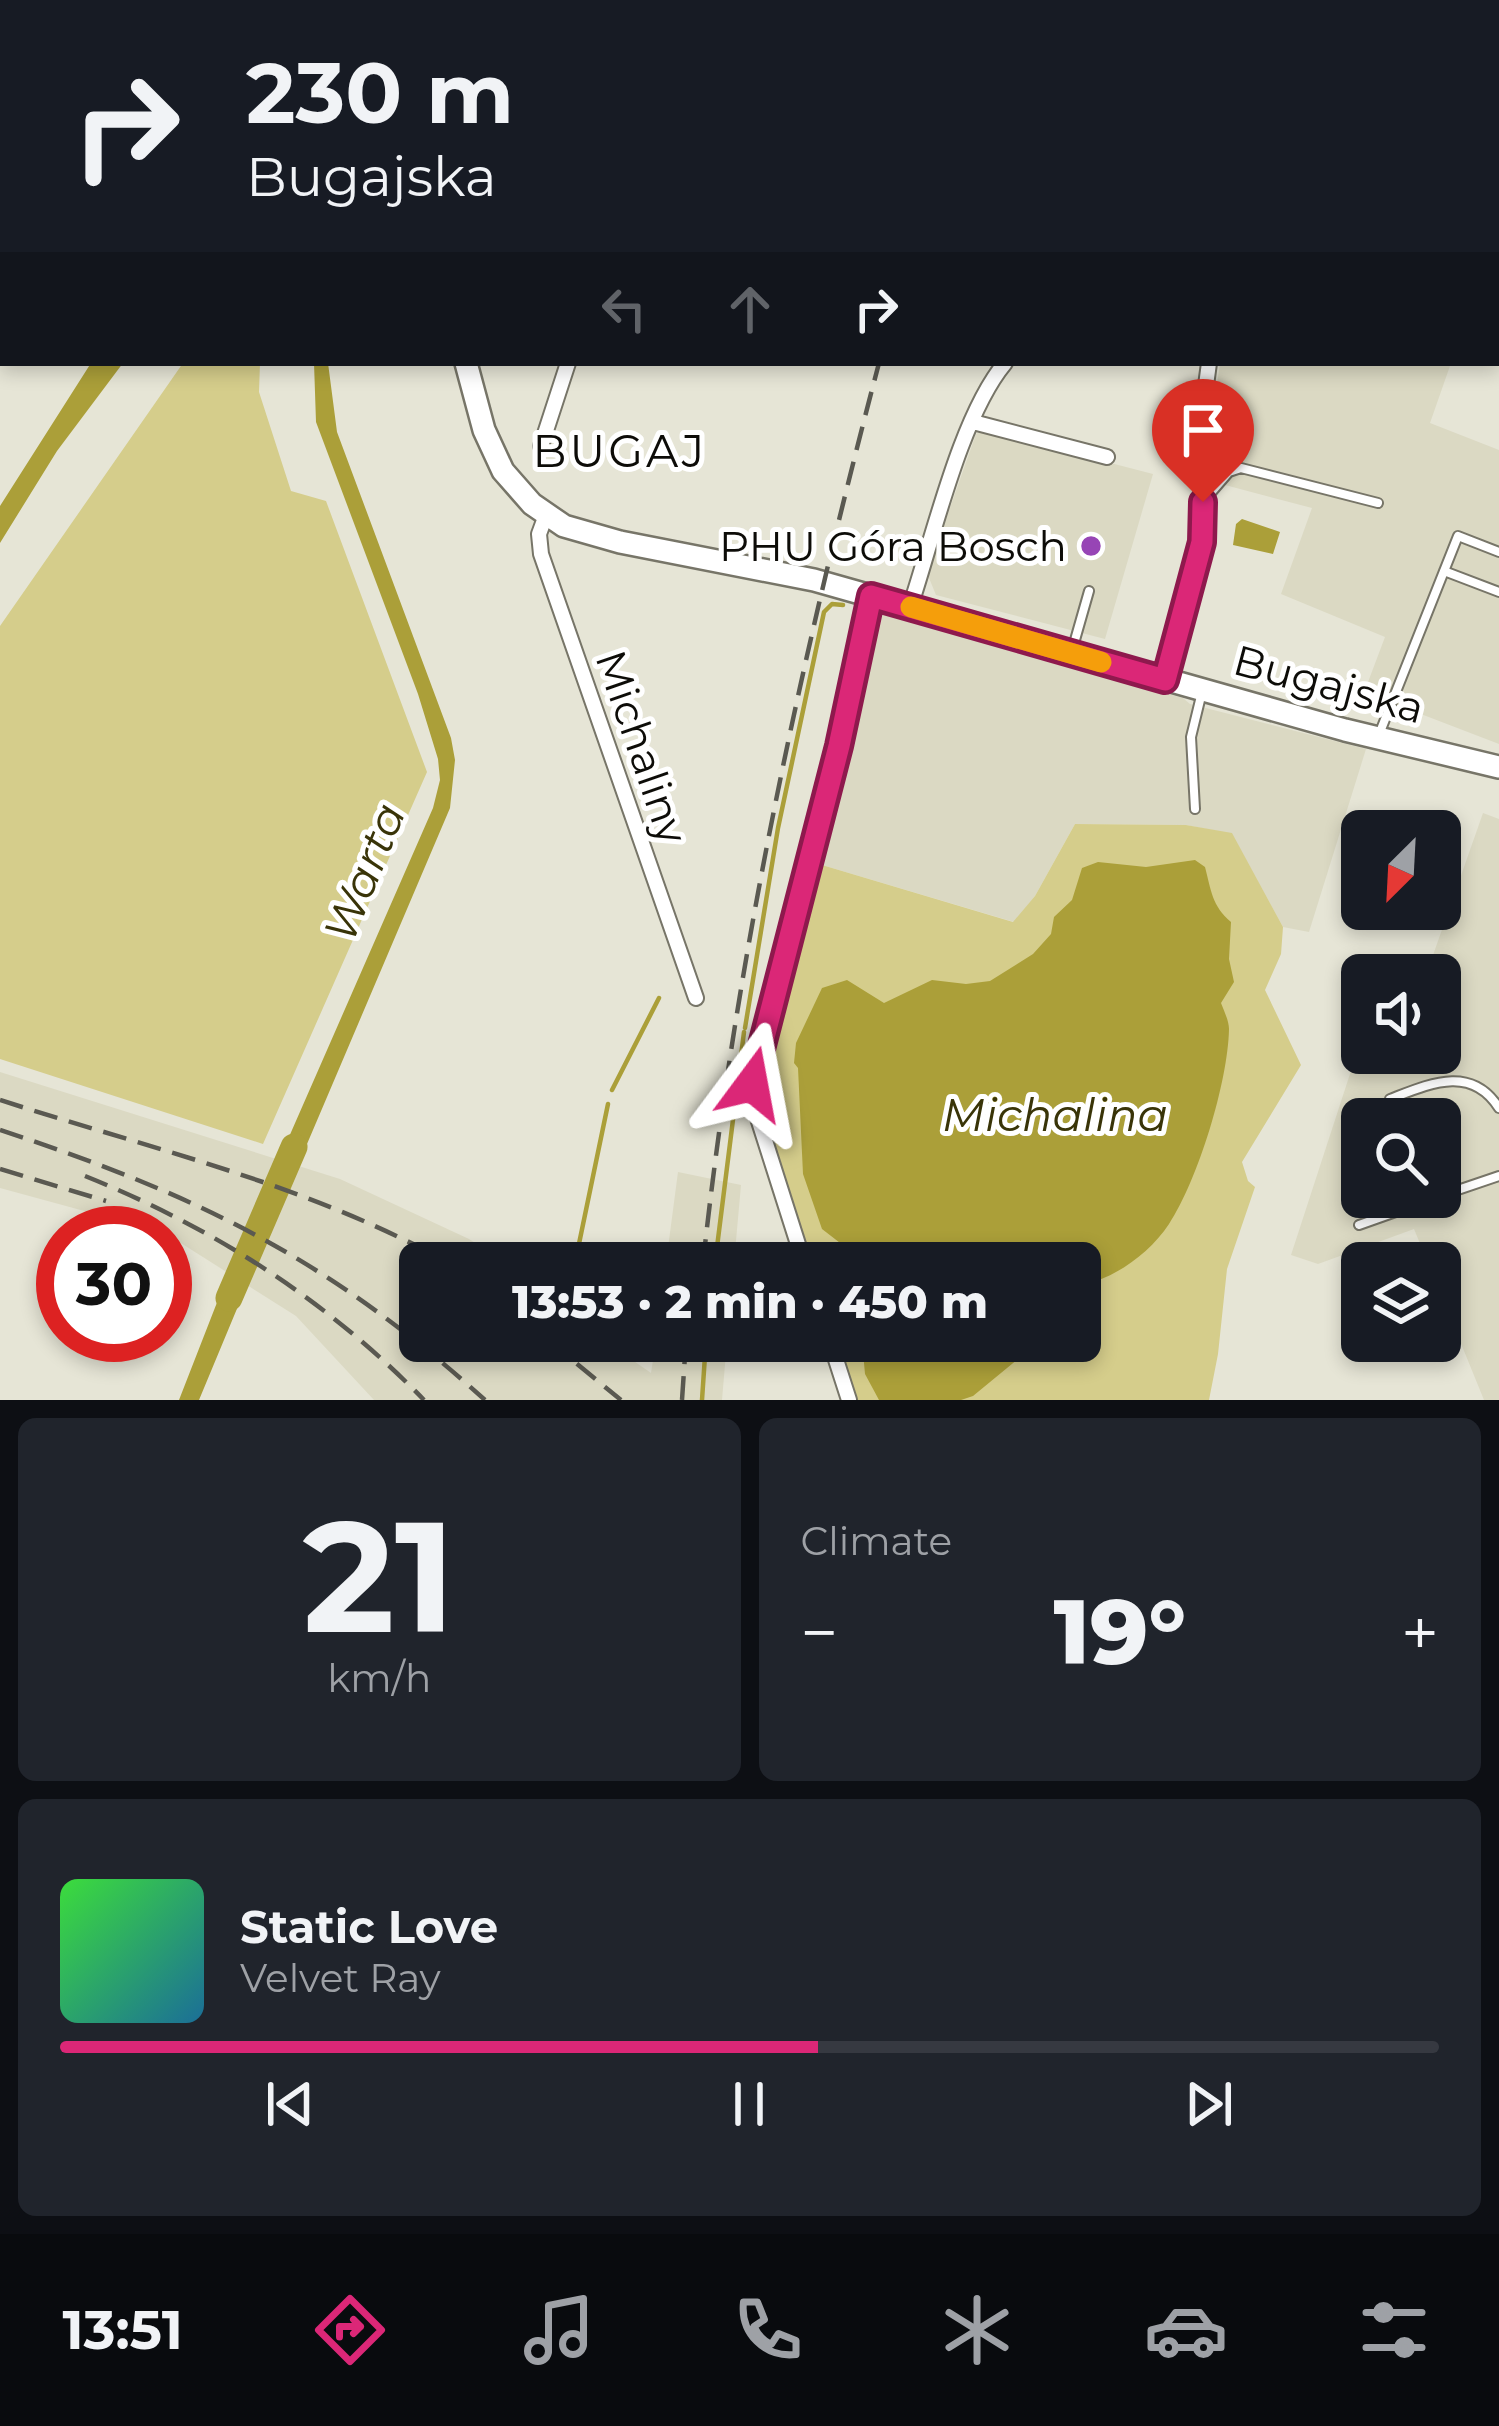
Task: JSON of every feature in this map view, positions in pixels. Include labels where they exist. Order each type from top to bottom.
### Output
[{"type":"main road","name":"Bugajska","points":[[467,366],[492,450],[516,488],[545,515],[586,534],[871,596],[1499,774]]},
{"type":"street","points":[[541,446],[567,366]]},
{"type":"street","points":[[910,607],[973,422],[1002,366]]},
{"type":"street","name":"Bugajska","points":[[1165,680],[1202,542],[1197,452],[1209,366]]},
{"type":"street","points":[[973,422],[1107,457]]},
{"type":"street","name":"Michaliny","points":[[545,515],[539,534],[541,554],[695,998]]},
{"type":"street","points":[[797,1242],[754,1109],[752,1084],[839,746],[871,596]]},
{"type":"street","points":[[837,1362],[849,1400]]},
{"type":"lane","points":[[1203,502],[1229,472],[1241,468],[1378,503]]},
{"type":"lane","points":[[1378,738],[1458,536],[1499,551]]},
{"type":"lane","points":[[1444,571],[1499,592]]},
{"type":"lane","points":[[1071,653],[1089,591]]},
{"type":"lane","points":[[1195,808],[1191,746],[1202,690]]},
{"type":"lane","points":[[1393,1098],[1451,1079],[1486,1091],[1499,1108]]},
{"type":"lane","points":[[1461,1189],[1499,1176]]},
{"type":"lane","points":[[1359,1225],[1379,1218]]},
{"type":"shaded area","points":[[181,366],[260,366],[259,392],[291,491],[326,501],[427,772],[263,1144],[0,1059],[0,626]]},
{"type":"shaded area","points":[[1220,366],[1450,366],[1430,423],[1499,450],[1499,744],[1387,701],[1384,706],[1362,698],[1385,637],[1281,594],[1312,508],[1210,481],[1205,469]]},
{"type":"shaded area","points":[[983,430],[1153,474],[1105,639],[936,595],[927,573],[976,434]]},
{"type":"shaded area","points":[[878,612],[1183,698],[1190,704],[1366,749],[1347,810],[1341,810],[1341,829],[1309,932],[1283,927],[1232,834],[1186,825],[1075,824],[1035,896],[1014,922],[822,865]]},
{"type":"shaded area","points":[[1483,813],[1499,819],[1499,1400],[1484,1400],[1461,1344],[1461,1242],[1419,1242],[1414,1229],[1378,1242],[1341,1242],[1341,1256],[1318,1264],[1291,1255],[1341,1101],[1341,1218],[1461,1218],[1461,1098],[1342,1098],[1350,1074],[1461,1074],[1461,954],[1433,954],[1442,930],[1461,930],[1461,876]]},
{"type":"shaded area","points":[[1075,824],[1186,825],[1232,833],[1283,927],[1281,954],[1265,990],[1301,1065],[1242,1162],[1255,1187],[1227,1269],[1209,1400],[853,1400],[841,1362],[1101,1362],[1101,1242],[801,1242],[760,1113],[757,1089],[793,960],[784,956],[807,871],[822,865],[1013,922],[1035,896]]},
{"type":"shaded area","points":[[0,1072],[340,1179],[474,1242],[399,1242],[399,1362],[635,1362],[651,1373],[653,1362],[725,1362],[722,1400],[374,1400],[296,1316],[192,1250],[192,1206],[66,1206],[0,1188]]},
{"type":"shaded area","points":[[678,1172],[741,1185],[736,1242],[669,1242]]},
{"type":"water","points":[[89,366],[121,366],[57,451],[0,543],[0,506]]},
{"type":"water","points":[[314,366],[328,366],[337,432],[451,738],[455,760],[450,808],[290,1184],[271,1178],[433,808],[440,780],[418,694],[316,422]]},
{"type":"water","points":[[1242,519],[1280,532],[1273,554],[1233,545],[1236,524]]},
{"type":"water","name":"Michalina","points":[[1195,860],[1205,867],[1216,904],[1231,922],[1229,959],[1234,982],[1221,1003],[1229,1026],[1227,1051],[1200,1157],[1180,1205],[1152,1245],[1101,1278],[1101,1242],[839,1242],[822,1229],[803,1174],[794,1063],[796,1043],[822,988],[847,980],[884,1003],[932,980],[990,981],[1033,954],[1051,934],[1054,917],[1072,900],[1082,868],[1098,862],[1146,867]]},
{"type":"water","points":[[232,1264],[251,1275],[199,1400],[179,1400]]},
{"type":"water","points":[[864,1362],[1014,1362],[973,1396],[961,1400],[879,1400]]},
{"type":"waterway","points":[[745,1028],[778,828],[824,612],[832,604],[843,605]]},
{"type":"waterway","points":[[612,1090],[659,998]]},
{"type":"waterway","points":[[718,1242],[744,1032]]},
{"type":"waterway","points":[[579,1242],[608,1104]]},
{"type":"waterway","name":"Warta","points":[[229,1298],[294,1147]]},
{"type":"waterway","points":[[702,1400],[705,1362]]},
{"type":"railway","points":[[706,1242],[733,1035],[774,810],[878,366]]},
{"type":"railway","points":[[0,1100],[285,1190],[408,1242]]},
{"type":"railway","points":[[0,1130],[137,1180],[258,1236],[371,1307],[485,1400]]},
{"type":"railway","points":[[0,1169],[106,1201]]},
{"type":"railway","points":[[85,1176],[179,1219],[266,1270],[348,1330],[424,1400]]},
{"type":"railway","points":[[575,1362],[621,1400]]},
{"type":"railway","points":[[682,1400],[685,1362]]},
{"type":"slow traffic","points":[[911,607],[1101,662]]},
{"type":"place","name":"PHU Góra Bosch","points":[[1091,546]]},
{"type":"district","name":"BUGAJ","points":[[620,450]]},
{"type":"route","points":[[752,1084],[839,746],[871,596],[1165,680],[1202,542],[1203,502]]}]
